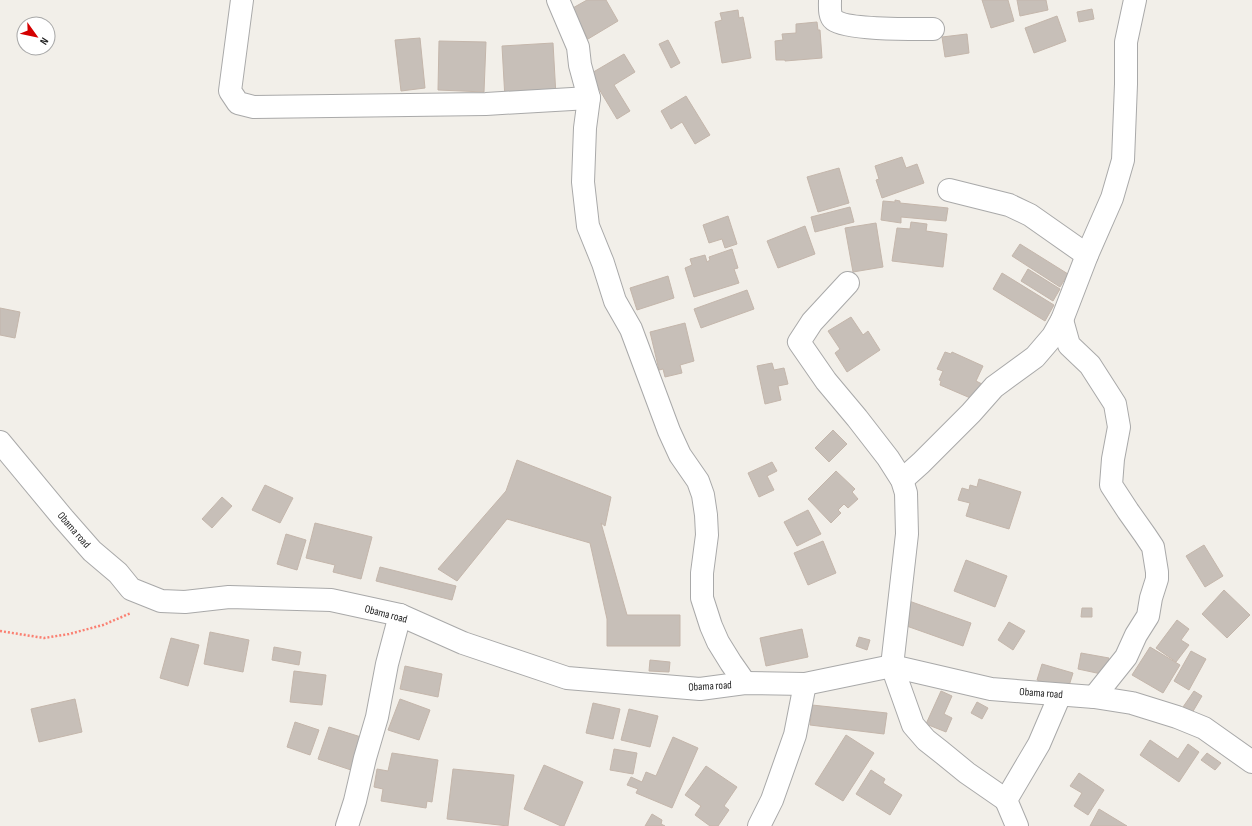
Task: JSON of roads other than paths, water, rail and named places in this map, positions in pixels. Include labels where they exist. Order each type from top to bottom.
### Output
[{"type":"street","points":[[242,0],[230,91],[238,103],[254,107],[486,104],[589,98]]},
{"type":"street","points":[[558,0],[578,47],[580,65],[589,98],[585,128],[583,182],[588,226],[603,263],[615,301],[631,329],[669,431],[680,455],[698,481],[703,495],[707,535],[702,573],[702,598],[718,642],[745,683]]},
{"type":"street","points":[[830,0],[830,13],[832,17],[834,20],[845,24],[861,27],[932,29]]},
{"type":"street","points":[[902,480],[971,413],[994,387],[1035,357],[1053,336],[1062,320],[1087,255],[1112,198],[1123,160],[1126,42],[1135,0]]},
{"type":"street","points":[[949,190],[1009,205],[1030,215],[1087,255]]},
{"type":"street","points":[[848,282],[812,322],[799,342],[826,381],[858,418],[888,458],[902,480],[906,494],[907,534],[892,666],[913,725],[926,740],[967,773],[1006,800],[1017,826]]},
{"type":"street","points":[[1062,320],[1069,345],[1090,365],[1115,404],[1119,427],[1113,459],[1111,485],[1153,547],[1157,572],[1148,616],[1136,635],[1126,657],[1094,697]]},
{"type":"street","name":"Obama road","points":[[0,442],[92,551],[118,574],[131,589],[160,601],[185,602],[229,597],[331,600],[400,615],[464,643],[567,678],[700,688],[745,683],[805,684],[892,666],[990,689],[1094,697],[1132,703],[1177,717],[1204,728],[1252,762]]},
{"type":"street","points":[[346,826],[355,801],[400,615]]},
{"type":"street","points":[[759,826],[772,800],[795,735],[805,684]]},
{"type":"street","points":[[1006,800],[1039,744],[1060,695]]}]
